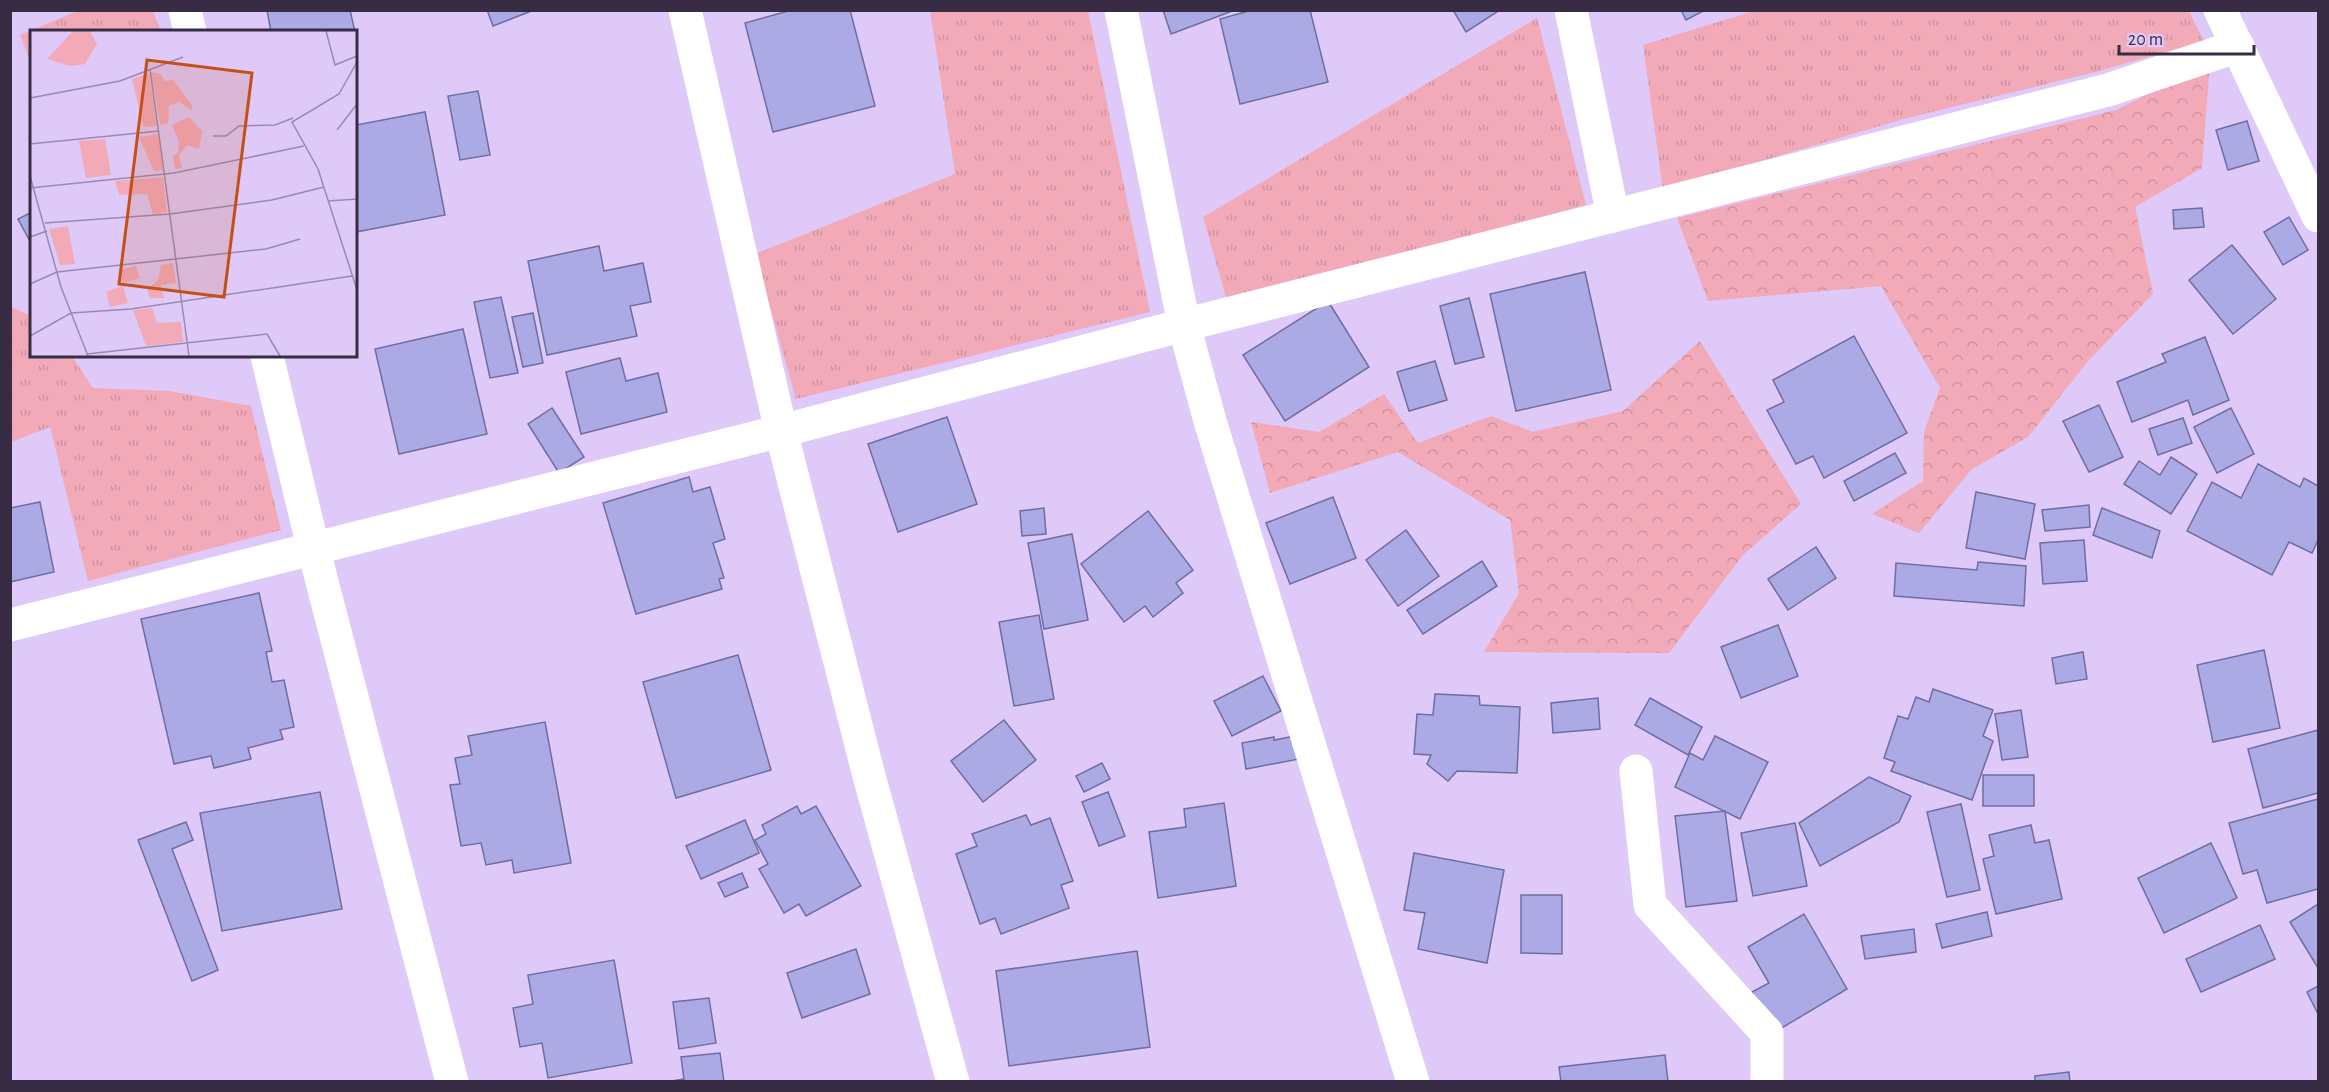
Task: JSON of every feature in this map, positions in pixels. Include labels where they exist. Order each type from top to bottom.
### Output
[{"type":"street","points":[[185,10],[190,30]]},
{"type":"street","points":[[685,10],[781,431],[868,772],[953,1082]]},
{"type":"street","points":[[1120,10],[1184,325],[1210,421],[1413,1082]]},
{"type":"street","points":[[1571,10],[1613,216]]},
{"type":"street","points":[[2220,10],[2319,216]]},
{"type":"street","points":[[10,625],[781,431],[1184,325],[2108,90],[2238,46]]},
{"type":"street","points":[[267,357],[313,548],[452,1082]]},
{"type":"street","points":[[1636,771],[1650,905],[1767,1033],[1767,1082]]},
{"type":"green space","points":[[80,10],[153,11],[161,30],[32,30]]},
{"type":"green space","points":[[1757,10],[2189,11],[2204,41],[2099,71],[1907,118],[1663,190],[1643,45]]},
{"type":"green space","points":[[930,11],[1088,11],[1150,312],[796,399],[755,254],[955,174]]},
{"type":"green space","points":[[1537,18],[1586,205],[1227,301],[1203,217]]},
{"type":"green space","points":[[30,31],[30,60],[20,35]]},
{"type":"green space","points":[[2210,63],[2202,168],[2135,207],[2153,294],[2089,360],[2028,437],[1972,469],[1919,533],[1872,514],[1923,481],[1924,432],[1940,388],[1881,286],[1708,301],[1677,218],[2116,110]]},
{"type":"green space","points":[[11,307],[30,316],[30,357],[73,357],[93,388],[170,391],[251,406],[281,530],[88,581],[50,427],[11,442]]},
{"type":"green space","points":[[1700,341],[1801,504],[1743,555],[1669,653],[1484,652],[1519,593],[1510,520],[1398,452],[1270,493],[1251,422],[1319,432],[1384,394],[1418,443],[1491,416],[1533,432],[1623,411]]},
{"type":"building","points":[[267,10],[350,10],[355,30],[271,30]]},
{"type":"building","points":[[487,10],[534,10],[493,26]]},
{"type":"building","points":[[792,10],[850,10],[875,106],[773,132],[745,23]]},
{"type":"building","points":[[1163,10],[1235,10],[1171,34]]},
{"type":"building","points":[[1252,10],[1310,10],[1328,82],[1240,104],[1220,19]]},
{"type":"building","points":[[1453,10],[1500,10],[1466,32]]},
{"type":"building","points":[[1681,10],[1705,10],[1686,20]]},
{"type":"building","points":[[478,91],[490,155],[460,160],[448,96]]},
{"type":"building","points":[[425,112],[445,215],[357,232],[357,125]]},
{"type":"building","points":[[2247,121],[2259,161],[2228,170],[2216,130]]},
{"type":"building","points":[[2202,208],[2204,227],[2174,229],[2173,210]]},
{"type":"building","points":[[30,213],[30,241],[18,219]]},
{"type":"building","points":[[2289,217],[2308,250],[2283,265],[2264,232]]},
{"type":"building","points":[[2232,245],[2276,299],[2233,334],[2189,280]]},
{"type":"building","points":[[599,246],[604,271],[643,263],[651,302],[630,306],[637,336],[547,355],[528,261]]},
{"type":"building","points":[[1585,272],[1611,390],[1516,411],[1490,294]]},
{"type":"building","points":[[501,297],[518,373],[490,378],[474,302]]},
{"type":"building","points":[[1469,298],[1484,357],[1455,364],[1440,306]]},
{"type":"building","points":[[1328,301],[1369,367],[1285,421],[1243,355]]},
{"type":"building","points":[[533,313],[543,363],[523,367],[512,317]]},
{"type":"building","points":[[463,329],[487,434],[399,454],[375,349]]},
{"type":"building","points":[[1854,336],[1907,433],[1824,478],[1813,456],[1796,464],[1767,410],[1784,402],[1773,380]]},
{"type":"building","points":[[2205,337],[2229,400],[2193,415],[2188,400],[2132,422],[2117,382],[2166,362],[2162,354]]},
{"type":"building","points":[[620,358],[626,381],[658,373],[667,412],[581,434],[566,372]]},
{"type":"building","points":[[1435,361],[1447,400],[1409,411],[1397,372]]},
{"type":"building","points":[[2099,405],[2123,457],[2089,472],[2063,421]]},
{"type":"building","points":[[552,408],[584,457],[559,473],[528,424]]},
{"type":"building","points":[[2231,408],[2254,454],[2217,473],[2194,427]]},
{"type":"building","points":[[947,417],[977,504],[898,532],[868,444]]},
{"type":"building","points":[[2183,418],[2192,443],[2158,455],[2149,429]]},
{"type":"building","points":[[1895,453],[1906,473],[1854,501],[1844,481]]},
{"type":"building","points":[[2171,457],[2197,474],[2171,514],[2124,484],[2139,461],[2160,475]]},
{"type":"building","points":[[2258,464],[2300,487],[2304,478],[2318,486],[2318,540],[2312,553],[2289,542],[2272,575],[2187,531],[2212,482],[2241,498]]},
{"type":"building","points":[[689,477],[693,492],[710,487],[725,539],[713,543],[724,578],[719,579],[722,589],[636,614],[603,503]]},
{"type":"building","points":[[1976,492],[2035,504],[2025,559],[1966,548]]},
{"type":"building","points":[[1333,497],[1356,558],[1290,584],[1266,523]]},
{"type":"building","points":[[40,502],[54,572],[10,582],[10,508]]},
{"type":"building","points":[[2089,505],[2090,527],[2045,531],[2042,510]]},
{"type":"building","points":[[1044,508],[1046,534],[1022,536],[1020,511]]},
{"type":"building","points":[[2102,508],[2160,531],[2152,558],[2093,535]]},
{"type":"building","points":[[1148,511],[1193,570],[1176,583],[1183,593],[1153,617],[1145,606],[1124,622],[1081,564]]},
{"type":"building","points":[[1406,530],[1439,576],[1398,606],[1366,560]]},
{"type":"building","points":[[1072,534],[1088,620],[1044,629],[1028,543]]},
{"type":"building","points":[[2084,540],[2087,581],[2043,584],[2040,543]]},
{"type":"building","points":[[1816,547],[1836,578],[1788,610],[1768,579]]},
{"type":"building","points":[[1482,561],[1497,586],[1423,634],[1407,610]]},
{"type":"building","points":[[1978,562],[2026,566],[2024,606],[1894,596],[1896,563],[1977,570]]},
{"type":"building","points":[[259,593],[272,651],[266,652],[272,682],[284,680],[294,727],[280,730],[283,739],[248,748],[251,759],[214,768],[211,756],[174,764],[141,619]]},
{"type":"building","points":[[1039,615],[1054,699],[1014,706],[999,622]]},
{"type":"building","points":[[1778,625],[1798,676],[1741,698],[1721,647]]},
{"type":"building","points":[[2264,650],[2280,728],[2213,742],[2197,665]]},
{"type":"building","points":[[2083,652],[2087,679],[2056,684],[2052,658]]},
{"type":"building","points":[[738,655],[771,770],[676,798],[643,682]]},
{"type":"building","points":[[1263,676],[1281,711],[1232,736],[1214,701]]},
{"type":"building","points":[[1933,689],[1993,710],[1983,736],[1993,741],[1972,800],[1891,771],[1895,762],[1884,758],[1898,716],[1908,719],[1916,697],[1929,702]]},
{"type":"building","points":[[1435,694],[1479,696],[1480,705],[1520,707],[1517,773],[1457,771],[1448,781],[1427,764],[1431,755],[1414,754],[1417,714],[1433,715]]},
{"type":"building","points":[[1598,698],[1600,729],[1553,733],[1551,703]]},
{"type":"building","points":[[1650,698],[1702,727],[1688,755],[1635,725]]},
{"type":"building","points":[[2021,710],[2028,757],[2002,760],[1995,714]]},
{"type":"building","points":[[1004,720],[1036,760],[983,802],[951,761]]},
{"type":"building","points":[[545,722],[571,863],[514,873],[512,860],[486,865],[481,843],[461,846],[450,785],[460,784],[455,758],[472,755],[468,736]]},
{"type":"building","points":[[2318,730],[2318,793],[2263,808],[2248,749]]},
{"type":"building","points":[[1296,736],[1299,759],[1246,769],[1242,743],[1274,737],[1274,740]]},
{"type":"building","points":[[1715,736],[1768,762],[1740,819],[1675,787],[1690,753],[1703,760]]},
{"type":"building","points":[[1102,763],[1110,779],[1084,792],[1076,776]]},
{"type":"building","points":[[1983,775],[2034,775],[2034,806],[1983,806]]},
{"type":"building","points":[[1869,777],[1911,796],[1899,822],[1820,866],[1799,823]]},
{"type":"building","points":[[320,792],[342,909],[222,931],[200,813]]},
{"type":"building","points":[[1108,792],[1125,836],[1099,846],[1082,802]]},
{"type":"building","points":[[2318,799],[2318,889],[2267,903],[2257,870],[2243,874],[2229,823]]},
{"type":"building","points":[[1224,803],[1236,886],[1158,898],[1149,832],[1186,827],[1184,809]]},
{"type":"building","points":[[1961,804],[1980,890],[1947,897],[1927,812]]},
{"type":"building","points":[[797,806],[801,814],[816,806],[861,886],[806,916],[799,904],[784,913],[759,869],[768,864],[755,840],[766,834],[762,825]]},
{"type":"building","points":[[1725,811],[1737,901],[1686,907],[1675,816]]},
{"type":"building","points":[[1026,815],[1031,825],[1050,818],[1073,881],[1061,885],[1069,908],[1001,934],[995,918],[980,924],[956,854],[977,846],[972,834]]},
{"type":"building","points":[[745,820],[759,853],[701,879],[686,846]]},
{"type":"building","points":[[186,822],[193,840],[172,849],[218,970],[192,981],[138,840]]},
{"type":"building","points":[[1795,823],[1807,886],[1753,896],[1741,833]]},
{"type":"building","points":[[2031,825],[2035,843],[2049,840],[2062,899],[1996,914],[1983,859],[1994,856],[1989,835]]},
{"type":"building","points":[[2211,843],[2237,898],[2164,933],[2138,878]]},
{"type":"building","points":[[1414,853],[1504,870],[1487,963],[1418,949],[1425,913],[1404,910]]},
{"type":"building","points":[[742,873],[748,887],[725,897],[718,883]]},
{"type":"building","points":[[1521,895],[1562,895],[1562,954],[1521,953]]},
{"type":"building","points":[[2318,904],[2318,968],[2290,922]]},
{"type":"building","points":[[1987,912],[1992,936],[1942,948],[1936,924]]},
{"type":"building","points":[[1804,914],[1847,989],[1775,1032],[1752,992],[1769,983],[1748,947]]},
{"type":"building","points":[[2260,925],[2275,959],[2201,992],[2186,959]]},
{"type":"building","points":[[1914,929],[1916,952],[1865,959],[1861,936]]},
{"type":"building","points":[[856,949],[870,994],[802,1018],[787,973]]},
{"type":"building","points":[[1137,951],[1150,1047],[1009,1066],[996,971]]},
{"type":"building","points":[[614,960],[632,1063],[548,1078],[542,1043],[520,1047],[513,1008],[533,1004],[528,975]]},
{"type":"building","points":[[2318,986],[2318,1014],[2307,992]]},
{"type":"building","points":[[709,998],[716,1043],[679,1049],[673,1002]]},
{"type":"building","points":[[720,1053],[724,1082],[665,1082],[684,1079],[681,1057]]},
{"type":"building","points":[[1665,1055],[1668,1082],[1561,1082],[1559,1067]]},
{"type":"building","points":[[2069,1072],[2070,1082],[2035,1082],[2035,1076]]}]
